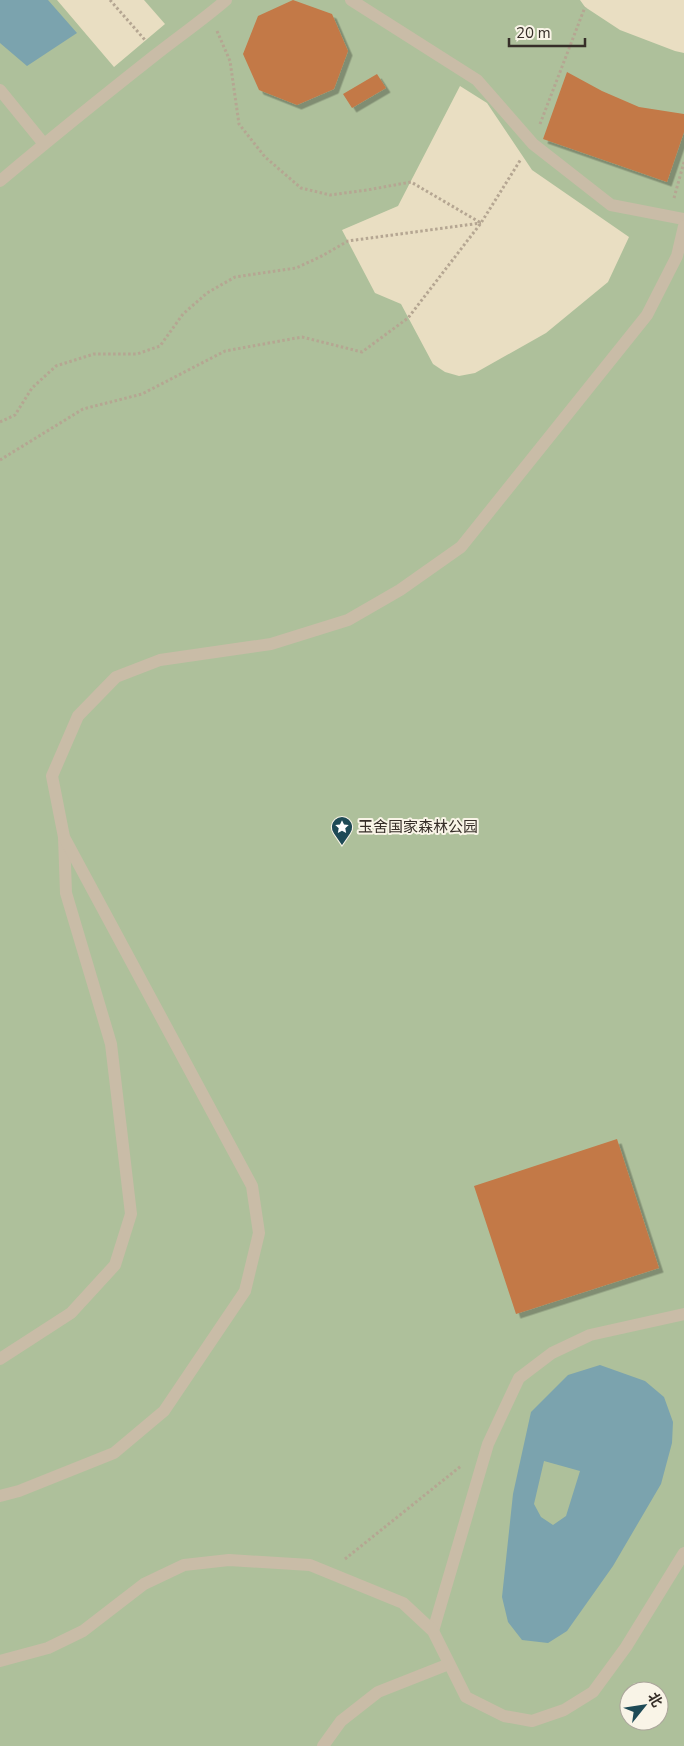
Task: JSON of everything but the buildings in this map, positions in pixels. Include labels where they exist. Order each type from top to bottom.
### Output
[{"type":"street","points":[[0,182],[44,144],[226,0]]},
{"type":"street","points":[[350,0],[477,80],[533,144],[611,205],[684,219]]},
{"type":"street","points":[[0,90],[44,144]]},
{"type":"street","points":[[0,1359],[71,1313],[115,1265],[131,1214],[110,1044],[66,892],[64,837],[52,776],[78,716],[116,677],[160,660],[271,644],[348,620],[400,590],[461,547],[647,315],[677,256],[684,226]]},
{"type":"street","points":[[0,1496],[19,1491],[114,1453],[164,1411],[245,1291],[259,1233],[252,1186],[64,837]]},
{"type":"street","points":[[433,1631],[488,1444],[519,1378],[552,1353],[590,1335],[684,1314]]},
{"type":"street","points":[[0,1661],[48,1648],[83,1631],[144,1584],[184,1564],[229,1560],[310,1565],[403,1603],[433,1631],[466,1697],[504,1716],[532,1720],[564,1710],[593,1692],[626,1647],[684,1553]]},
{"type":"street","points":[[323,1746],[341,1722],[378,1692],[449,1664]]},
{"type":"path","points":[[110,0],[156,55]]},
{"type":"path","points":[[0,460],[83,409],[142,394],[225,350],[302,337],[362,352],[408,318],[481,223],[523,156],[533,144],[585,7]]},
{"type":"path","points":[[210,14],[230,61],[239,124],[265,157],[301,188],[330,195],[411,182],[481,223]]},
{"type":"path","points":[[668,216],[684,162]]},
{"type":"path","points":[[0,422],[15,415],[32,388],[56,366],[94,354],[137,354],[160,346],[183,314],[207,293],[235,277],[296,268],[348,241],[481,223]]},
{"type":"path","points":[[329,1572],[488,1444]]},
{"type":"green space","name":"玉舍国家森林公园","points":[[0,0],[684,0],[684,1746],[0,1746]]},
{"type":"shaded area","points":[[57,0],[144,0],[165,24],[114,67]]},
{"type":"shaded area","points":[[580,0],[684,0],[684,53],[620,30],[585,7]]},
{"type":"shaded area","points":[[460,86],[487,103],[532,170],[629,237],[608,282],[546,333],[475,373],[459,376],[445,372],[433,364],[401,304],[375,293],[342,230],[398,206]]},
{"type":"water","points":[[0,0],[48,0],[77,33],[27,66],[0,43]]},
{"type":"water","points":[[600,1365],[645,1381],[664,1397],[673,1422],[672,1443],[661,1484],[613,1566],[567,1631],[548,1643],[522,1640],[508,1622],[502,1597],[513,1494],[531,1412],[568,1375]],"holes":[[[544,1461],[580,1471],[566,1516],[553,1525],[541,1517],[534,1504]]]},
{"type":"place","name":"玉舍国家森林公园","points":[[342,846]]}]
